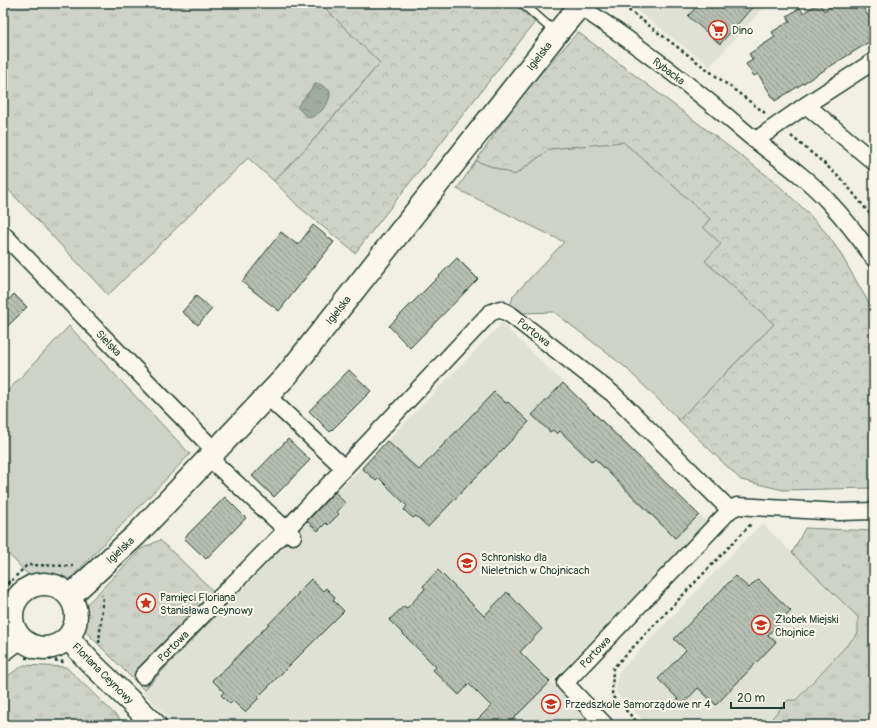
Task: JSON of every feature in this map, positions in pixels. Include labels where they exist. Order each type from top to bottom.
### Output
[{"type":"street","name":"Igielska","points":[[70,596],[136,536],[287,375],[557,33],[581,5]]},
{"type":"street","name":"Rybacka","points":[[581,5],[712,103],[807,181],[827,200],[859,238],[874,259]]},
{"type":"street","points":[[756,140],[806,105],[874,61]]},
{"type":"street","points":[[806,105],[874,162]]},
{"type":"street","name":"Sielska","points":[[3,234],[212,455]]},
{"type":"street","name":"Portowa","points":[[143,676],[290,533],[344,468],[490,313],[500,309],[511,315],[613,394],[730,510],[565,683],[605,725]]},
{"type":"street","points":[[267,396],[344,468]]},
{"type":"street","points":[[212,455],[290,533]]},
{"type":"street","points":[[730,510],[737,506],[840,512],[874,511]]},
{"type":"street","points":[[44,584],[54,585],[63,589],[70,596],[74,604],[76,622],[68,638],[60,644],[50,648],[39,648],[20,638],[14,625],[12,611],[15,602],[11,588],[44,584]]},
{"type":"street","points":[[3,650],[20,638]]},
{"type":"street","name":"Floriana Ceynowy","points":[[68,638],[90,662],[155,725]]},
{"type":"lane","points":[[522,3],[557,33]]},
{"type":"path","points":[[619,3],[769,116],[845,183],[874,219]]},
{"type":"path","points":[[640,725],[612,696],[613,668],[756,519]]},
{"type":"path","points":[[3,577],[11,588],[27,565],[75,566]]},
{"type":"path","points":[[99,644],[103,596]]},
{"type":"shaded area","points":[[631,3],[768,3],[710,66],[629,5]]},
{"type":"shaded area","name":"Schronisko dla Nieletnich w Chojnicach","points":[[502,323],[707,522],[551,682],[591,725],[176,725],[142,692]]},
{"type":"shaded area","name":"Żłobek Miejski Chojnice","points":[[762,523],[858,617],[858,633],[796,700],[788,700],[766,725],[648,725],[616,693],[618,673]]},
{"type":"green space","points":[[3,3],[320,3],[380,63],[308,146],[274,181],[248,158],[108,295],[4,185],[3,186]]},
{"type":"green space","points":[[320,3],[512,3],[535,22],[355,253],[299,207],[274,181],[308,146],[380,63]]},
{"type":"green space","points":[[578,32],[774,181],[807,212],[827,234],[839,251],[874,312],[874,488],[783,490],[741,480],[679,420],[774,324],[705,261],[703,227],[709,219],[656,170],[623,143],[550,149],[515,175],[476,161],[524,92]]},
{"type":"green space","points":[[623,142],[710,219],[703,227],[721,244],[705,261],[774,324],[679,420],[625,367],[554,312],[523,313],[511,304],[513,296],[564,242],[457,189],[476,161],[515,175],[550,149]]},
{"type":"green space","points":[[69,326],[190,454],[69,580],[32,579],[3,548],[3,396]]},
{"type":"green space","points":[[805,528],[874,531],[874,725],[766,725],[788,700],[796,700],[858,633],[858,617],[792,553]]},
{"type":"green space","points":[[160,540],[227,604],[144,690],[79,625],[87,604],[141,549]]},
{"type":"green space","points":[[24,665],[66,667],[126,725],[47,725],[29,720],[27,725],[3,725],[3,679]]},
{"type":"water","points":[[315,84],[320,84],[330,91],[330,96],[324,108],[310,118],[297,107]]},
{"type":"building","name":"Dino","points":[[700,3],[756,3],[720,44],[688,16]]},
{"type":"building","points":[[819,3],[824,11],[837,3],[860,3],[874,25],[874,39],[775,101],[758,74],[754,76],[746,64],[753,60],[749,54],[775,37],[772,32],[790,21],[787,16],[800,8],[803,13]]},
{"type":"building","points":[[313,225],[334,242],[279,311],[242,282],[281,232],[298,245]]},
{"type":"building","points":[[457,258],[478,279],[410,348],[389,326]]},
{"type":"building","points":[[14,294],[27,307],[3,331],[3,306]]},
{"type":"building","points":[[196,296],[212,309],[198,325],[182,312]]},
{"type":"building","points":[[349,370],[371,391],[330,432],[309,411]]},
{"type":"building","points":[[563,383],[699,515],[675,538],[595,459],[592,462],[560,431],[557,434],[553,430],[550,432],[532,415]]},
{"type":"building","points":[[494,392],[506,403],[508,402],[529,422],[428,527],[416,516],[413,518],[404,510],[407,506],[379,478],[376,481],[362,468],[387,441],[419,470]]},
{"type":"building","points":[[288,439],[310,460],[274,497],[252,476]]},
{"type":"building","points":[[335,492],[345,503],[337,512],[339,514],[328,525],[326,523],[318,531],[307,521]]},
{"type":"building","points":[[225,497],[246,518],[206,559],[184,538]]},
{"type":"building","points":[[438,570],[484,616],[507,592],[542,629],[520,652],[550,682],[507,725],[472,725],[491,706],[469,684],[459,695],[433,670],[436,667],[389,620],[404,606],[407,608],[425,589],[423,586]]},
{"type":"building","points":[[735,576],[749,588],[758,579],[791,611],[768,635],[776,642],[716,705],[698,688],[683,704],[658,679],[686,650],[674,639]]},
{"type":"building","points":[[311,579],[323,591],[326,588],[335,597],[333,600],[344,611],[258,697],[258,699],[245,712],[233,701],[230,704],[221,695],[224,692],[212,680],[227,667]]},
{"type":"place","name":"Dino","points":[[718,30]]},
{"type":"place","name":"Schronisko dla Nieletnich w Chojnicach","points":[[467,563]]},
{"type":"place","name":"Pamięci Floriana Stanisława Ceynowy","points":[[146,603]]},
{"type":"place","name":"Żłobek Miejski Chojnice","points":[[761,625]]},
{"type":"place","name":"Przedszkole Samorządowe nr 4","points":[[551,704]]}]
